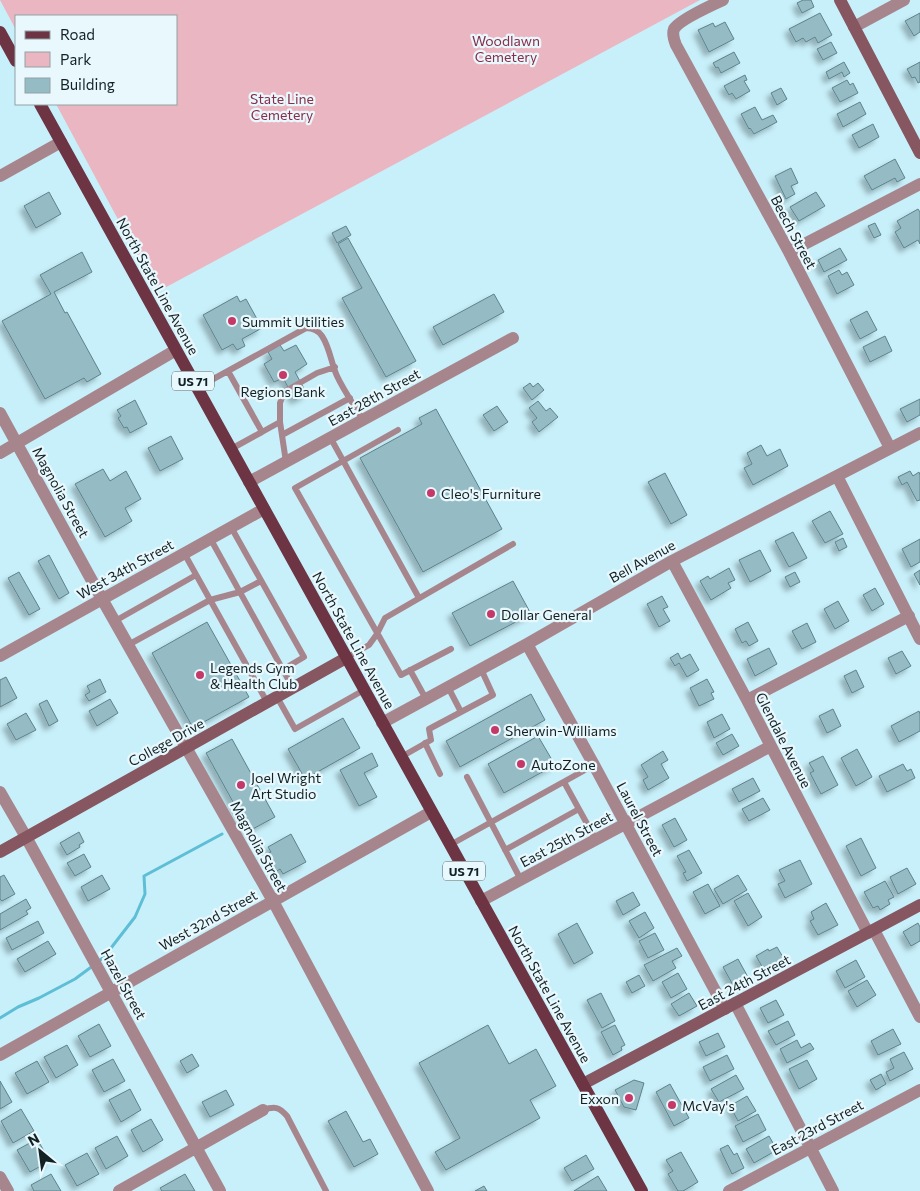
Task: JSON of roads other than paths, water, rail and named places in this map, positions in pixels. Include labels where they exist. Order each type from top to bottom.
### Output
[{"type":"main road","points":[[0,32],[15,59]]},
{"type":"main road","name":"North State Line Avenue","points":[[41,105],[642,1191]]},
{"type":"street","name":"Beech Street","points":[[723,0],[681,22],[673,34],[676,45],[789,252],[890,448]]},
{"type":"street","points":[[840,0],[920,153]]},
{"type":"street","points":[[854,27],[904,0]]},
{"type":"street","points":[[0,176],[61,142]]},
{"type":"street","points":[[789,252],[920,184]]},
{"type":"street","name":"East 28th Street","points":[[249,482],[513,338]]},
{"type":"street","points":[[0,452],[176,350]]},
{"type":"street","name":"Magnolia Street","points":[[0,413],[102,599],[273,901],[428,1191]]},
{"type":"street","name":"Bell Avenue","points":[[382,723],[527,644],[672,561],[920,433]]},
{"type":"street","points":[[837,476],[920,638]]},
{"type":"street","name":"West 34th Street","points":[[0,656],[264,509]]},
{"type":"street","name":"Glendale Avenue","points":[[672,561],[871,931],[920,1017]]},
{"type":"street","points":[[747,700],[908,616]]},
{"type":"street","name":"Laurel Street","points":[[527,644],[625,824],[811,1148],[833,1191]]},
{"type":"street","name":"College Drive","points":[[0,852],[346,658]]},
{"type":"street","name":"East 25th Street","points":[[481,901],[771,746]]},
{"type":"street","name":"Hazel Street","points":[[0,792],[220,1191]]},
{"type":"street","name":"West 32nd Street","points":[[0,1055],[432,812]]},
{"type":"street","name":"East 24th Street","points":[[583,1084],[920,905]]},
{"type":"street","name":"East 23rd Street","points":[[729,1191],[920,1090]]},
{"type":"street","points":[[119,1191],[263,1110]]},
{"type":"street","points":[[0,1177],[8,1191]]},
{"type":"lane","points":[[197,388],[306,328],[316,329],[322,335],[328,347],[336,374],[362,420]]},
{"type":"lane","points":[[286,462],[280,422],[280,403],[284,392],[317,374],[335,367]]},
{"type":"lane","points":[[228,371],[262,432]]},
{"type":"lane","points":[[282,435],[350,398]]},
{"type":"lane","points":[[231,450],[280,422]]},
{"type":"lane","points":[[398,430],[295,488],[401,675],[451,649]]},
{"type":"lane","points":[[330,437],[419,598]]},
{"type":"lane","points":[[231,527],[304,657],[282,670]]},
{"type":"lane","points":[[210,538],[292,688]]},
{"type":"lane","points":[[346,658],[369,645],[385,618],[514,544]]},
{"type":"lane","points":[[184,553],[210,600],[272,700],[295,729],[364,690]]},
{"type":"lane","points":[[115,621],[196,575]]},
{"type":"lane","points":[[128,645],[210,600],[240,592],[261,581]]},
{"type":"lane","points":[[401,757],[431,740],[429,729],[493,695],[481,669]]},
{"type":"lane","points":[[410,670],[426,699]]},
{"type":"lane","points":[[448,687],[461,712]]},
{"type":"lane","points":[[425,744],[440,774]]},
{"type":"lane","points":[[450,844],[594,765]]},
{"type":"lane","points":[[467,777],[521,880]]},
{"type":"lane","points":[[564,782],[596,840]]},
{"type":"lane","points":[[505,850],[578,809]]},
{"type":"lane","points":[[263,1110],[277,1108],[282,1110],[287,1116],[326,1191]]},
{"type":"waterway","points":[[99,961],[135,917],[145,894],[144,876],[222,834]]},
{"type":"waterway","points":[[0,1018],[75,979],[94,965]]},
{"type":"place","name":"Summit Utilities","points":[[232,321]]},
{"type":"place","name":"Regions Bank","points":[[283,375]]},
{"type":"place","name":"Cleo's Furniture","points":[[431,493]]},
{"type":"place","name":"Dollar General","points":[[491,614]]},
{"type":"place","name":"Legends Gym & Health Club","points":[[200,675]]},
{"type":"place","name":"Sherwin-Williams","points":[[495,730]]},
{"type":"place","name":"AutoZone","points":[[521,764]]},
{"type":"place","name":"Joel Wright Art Studio","points":[[241,785]]},
{"type":"place","name":"Exxon","points":[[629,1098]]},
{"type":"place","name":"McVay's","points":[[672,1105]]},
{"type":"park label","name":"Woodlawn Cemetery","points":[[506,48]]},
{"type":"park label","name":"State Line Cemetery","points":[[282,106]]}]
